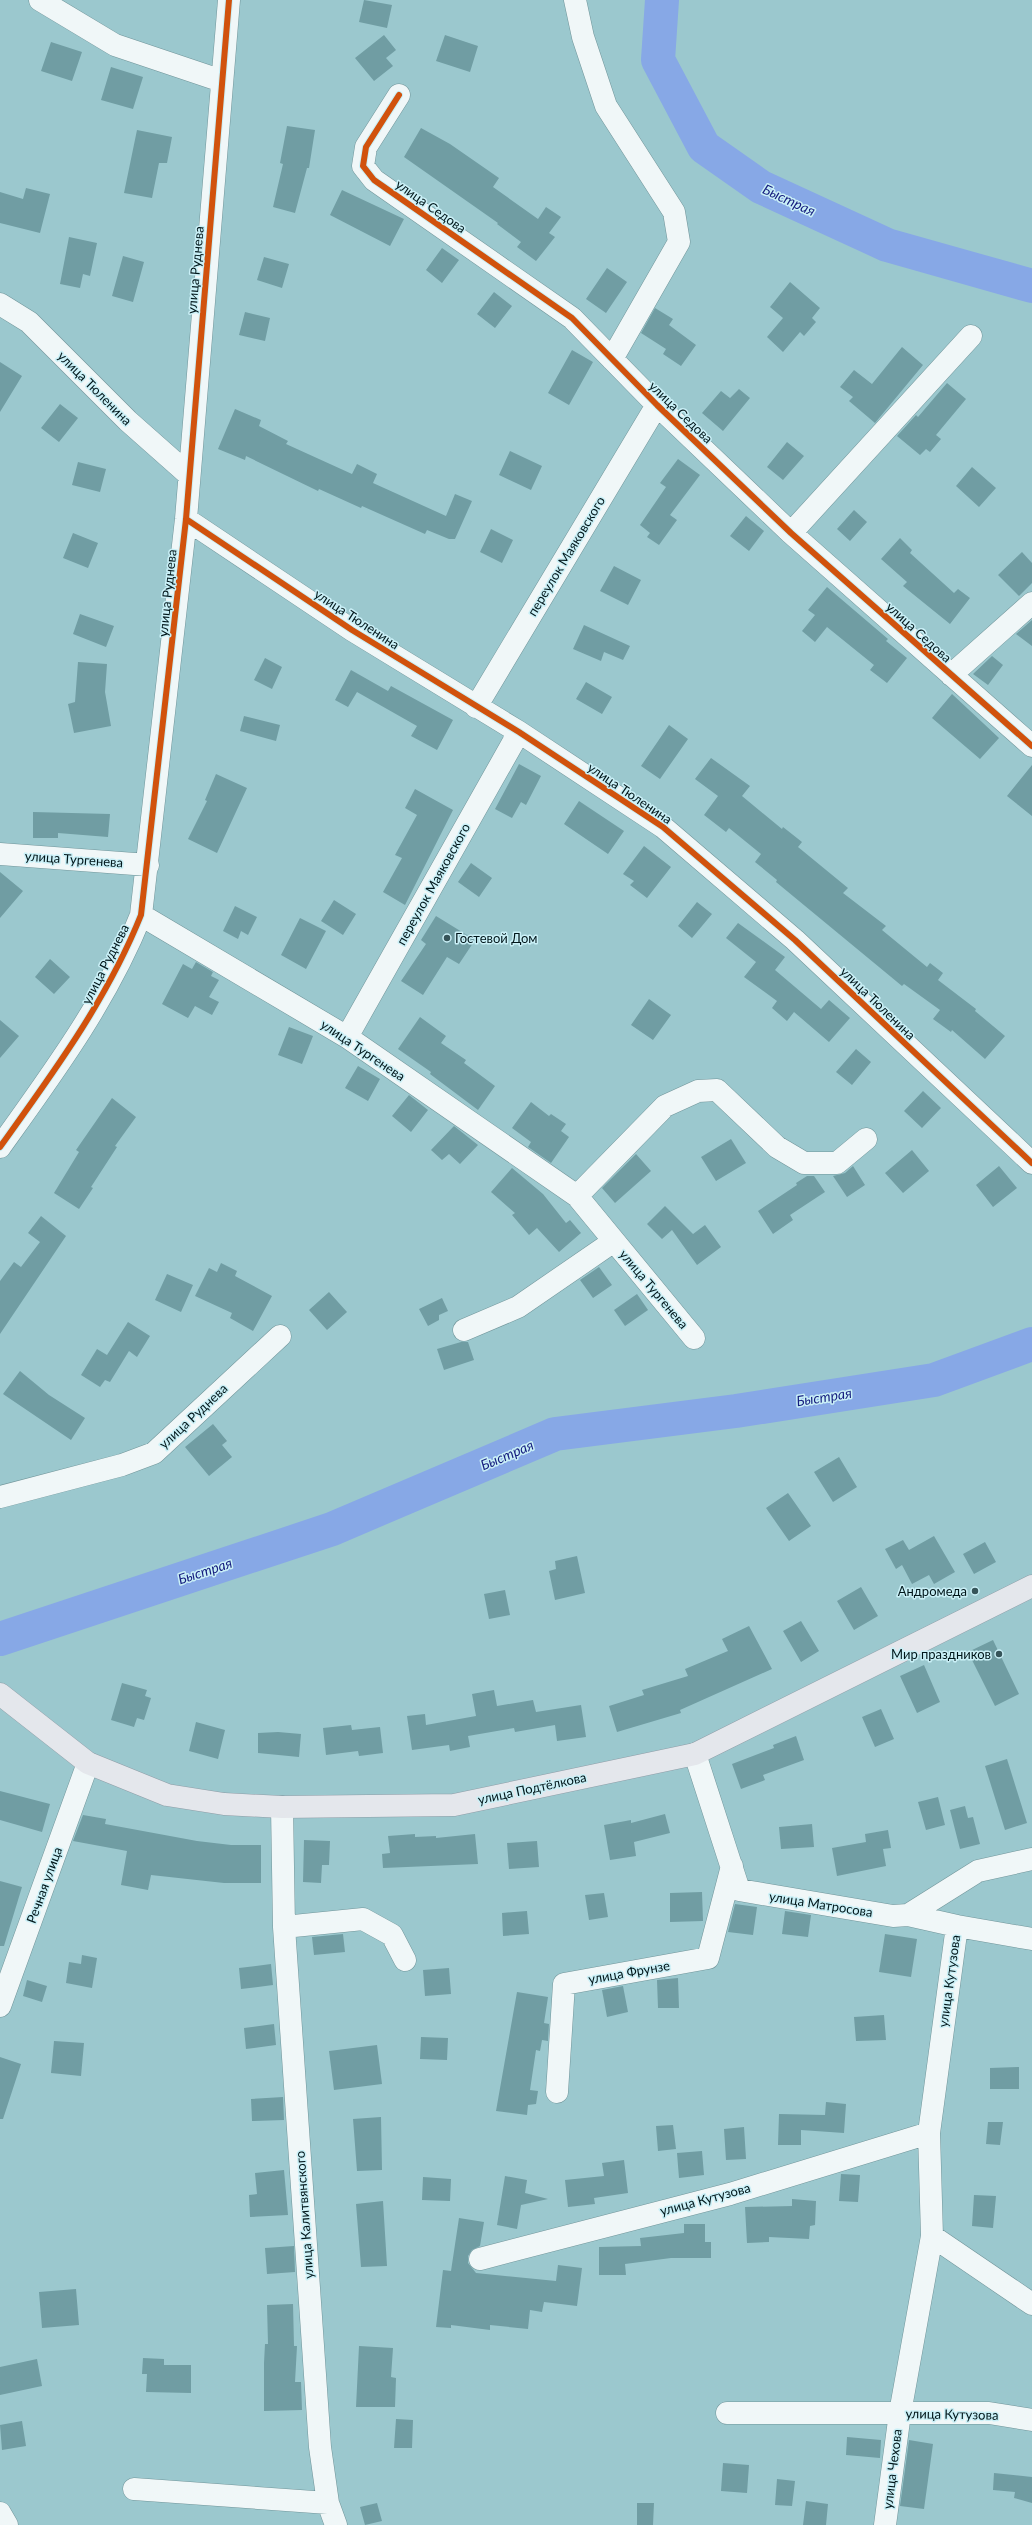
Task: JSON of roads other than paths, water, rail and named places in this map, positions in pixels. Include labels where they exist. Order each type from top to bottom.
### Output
[{"type":"main road","name":"улица Подтёлкова","points":[[0,1694],[88,1763],[167,1795],[224,1804],[282,1807],[454,1805],[695,1754],[1032,1586]]},
{"type":"street","points":[[40,0],[115,45],[222,81]]},
{"type":"street","name":"улица Руднева","points":[[0,1147],[81,1034],[130,943],[141,915],[148,865],[186,519],[229,0]]},
{"type":"street","points":[[575,0],[583,37],[606,106],[674,212],[679,242],[612,359]]},
{"type":"street","name":"улица Седова","points":[[398,95],[366,147],[363,166],[374,180],[572,318],[657,405],[791,533],[1032,746]]},
{"type":"street","name":"улица Тюленина","points":[[0,304],[29,322],[128,421],[189,475]]},
{"type":"street","points":[[791,533],[971,336]]},
{"type":"street","name":"переулок Маяковского","points":[[476,707],[657,405]]},
{"type":"street","name":"улица Тюленина","points":[[186,519],[352,630],[518,732],[663,827],[795,940],[1031,1160]]},
{"type":"street","name":"улица Седова","points":[[951,675],[1032,603]]},
{"type":"street","name":"переулок Маяковского","points":[[347,1037],[518,732]]},
{"type":"street","name":"улица Тургенева","points":[[0,854],[148,865]]},
{"type":"street","name":"улица Тургенева","points":[[141,915],[347,1037],[577,1196],[694,1338]]},
{"type":"street","points":[[577,1196],[665,1106],[698,1091],[717,1090],[777,1147],[804,1163],[836,1163],[866,1139]]},
{"type":"street","name":"улица Тургенева","points":[[464,1330],[518,1307],[614,1241]]},
{"type":"street","name":"улица Руднева","points":[[0,1497],[122,1465],[154,1452],[280,1336]]},
{"type":"street","name":"улица Матросова","points":[[695,1754],[739,1890],[894,1916],[908,1916]]},
{"type":"street","name":"Речная улица","points":[[0,2006],[88,1763]]},
{"type":"street","name":"улица Калитвянского","points":[[282,1807],[284,1927],[320,2447],[328,2503],[336,2525]]},
{"type":"street","points":[[908,1916],[978,1871],[1032,1859]]},
{"type":"street","name":"улица Фрунзе","points":[[557,2092],[564,1984],[708,1958],[732,1866]]},
{"type":"street","name":"улица Кутузова","points":[[908,1916],[957,1926],[929,2133],[932,2236]]},
{"type":"street","points":[[284,1927],[363,1919],[392,1935],[406,1960]]},
{"type":"street","points":[[957,1926],[1032,1939]]},
{"type":"street","name":"улица Кутузова","points":[[480,2259],[730,2194],[929,2133]]},
{"type":"street","points":[[932,2236],[1032,2304]]},
{"type":"street","name":"улица Чехова","points":[[885,2525],[900,2413],[932,2236]]},
{"type":"street","name":"улица Кутузова","points":[[727,2413],[989,2413],[1032,2420]]},
{"type":"street","points":[[134,2489],[328,2503]]},
{"type":"street","points":[[0,2513],[7,2525]]},
{"type":"waterway","name":"Быстрая","points":[[662,0],[658,60],[704,147],[761,187],[887,245],[1032,286]]},
{"type":"waterway","name":"Быстрая","points":[[0,1639],[332,1529],[555,1434],[736,1411],[934,1380],[1032,1344]]},
{"type":"place","name":"Гостевой Дом","points":[[447,938]]},
{"type":"place","name":"Андромеда","points":[[975,1591]]},
{"type":"place","name":"Мир праздников","points":[[999,1654]]}]
